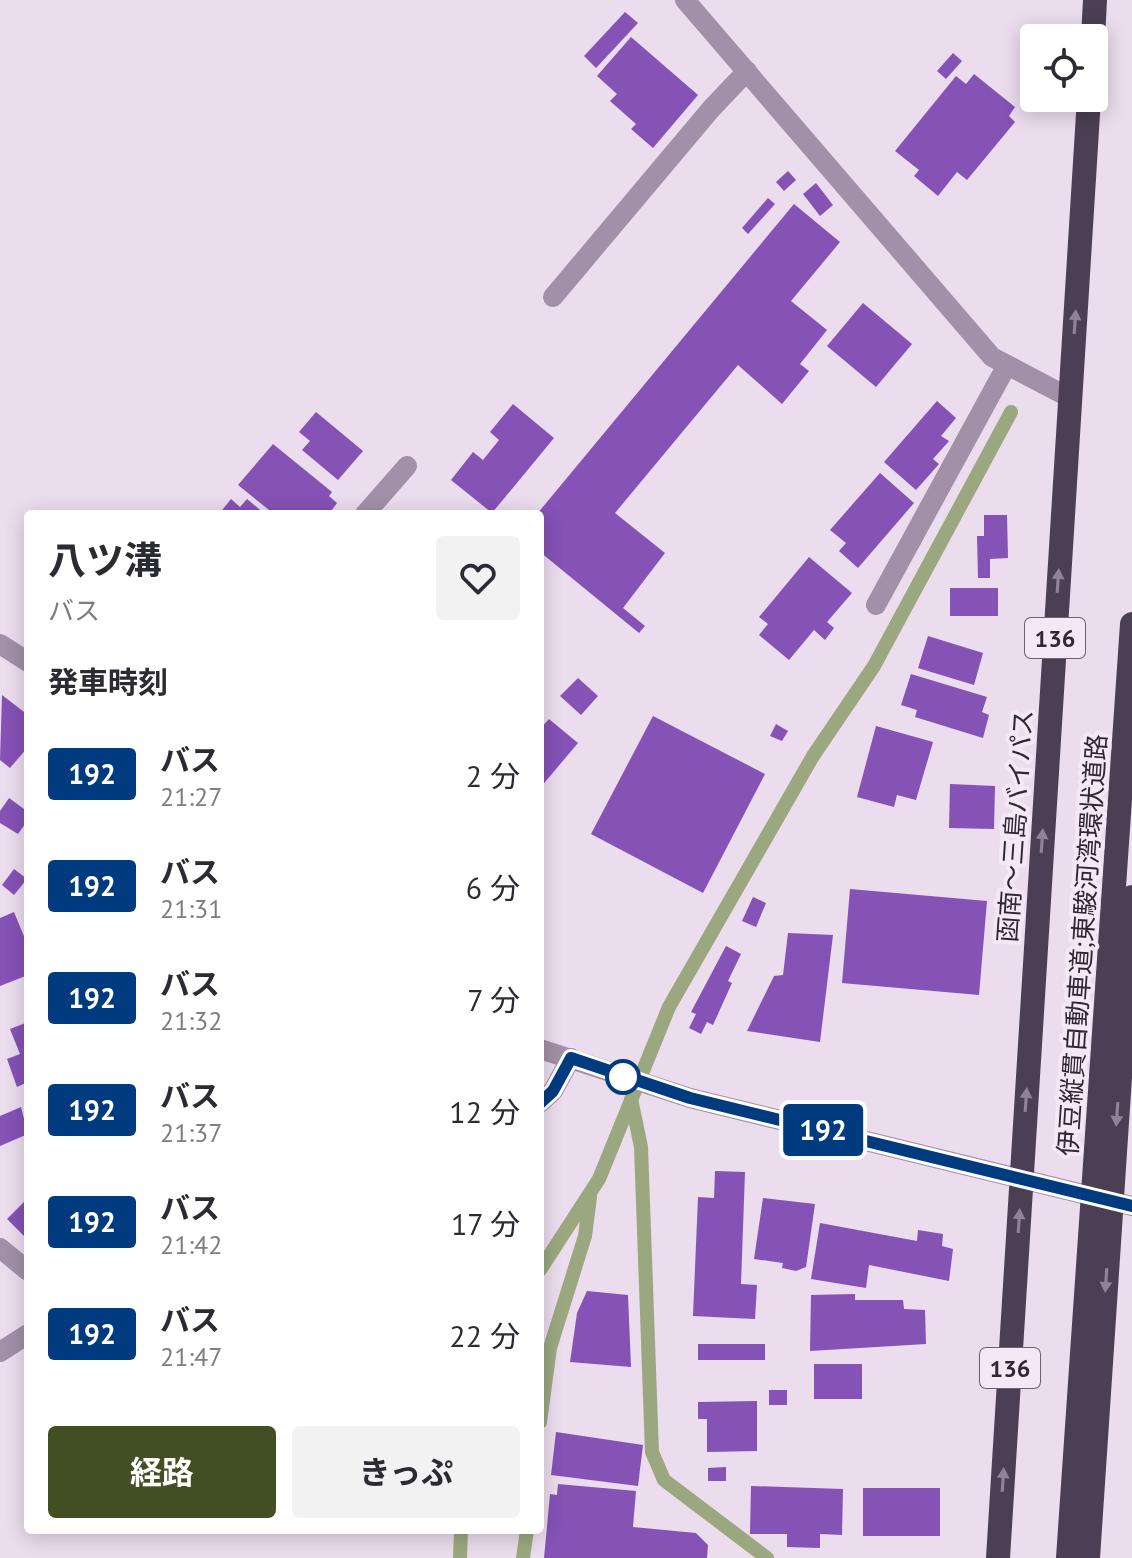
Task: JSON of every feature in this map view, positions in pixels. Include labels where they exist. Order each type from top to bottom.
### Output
[{"type":"highway","points":[[1094,24],[1095,0]]},
{"type":"highway","name":"函南～三島バイパス","points":[[998,1558],[1088,112]]},
{"type":"highway","name":"伊豆縦貫自動車道;東駿河湾環状道路","points":[[1068,1558],[1132,624]]},
{"type":"highway","points":[[1088,1558],[1122,1204],[1132,897]]},
{"type":"street","points":[[685,0],[992,357],[1070,398]]},
{"type":"street","points":[[553,297],[711,109],[747,71]]},
{"type":"street","points":[[876,605],[1007,365]]},
{"type":"street","points":[[368,510],[407,466]]},
{"type":"street","points":[[0,644],[24,659]]},
{"type":"street","points":[[544,1050],[690,1098],[1122,1204]]},
{"type":"street","points":[[544,1099],[553,1091],[571,1058]]},
{"type":"street","points":[[0,1248],[24,1268]]},
{"type":"street","points":[[0,1352],[24,1337]]},
{"type":"building","points":[[625,12],[638,23],[596,68],[584,56]]},
{"type":"building","points":[[631,37],[698,95],[653,148],[631,129],[636,124],[610,101],[617,94],[597,76]]},
{"type":"building","points":[[953,53],[962,61],[946,79],[937,71]]},
{"type":"building","points":[[974,74],[1015,107],[1009,116],[1015,122],[967,180],[957,172],[938,196],[914,176],[919,170],[895,151],[956,76],[966,84]]},
{"type":"building","points":[[788,171],[796,180],[784,191],[776,182]]},
{"type":"building","points":[[816,183],[833,205],[820,216],[803,194]]},
{"type":"building","points":[[768,198],[775,204],[748,234],[742,228]]},
{"type":"building","points":[[794,204],[840,242],[791,301],[827,330],[800,364],[809,371],[782,404],[738,365],[615,513],[665,553],[623,608],[645,626],[639,633],[544,555],[544,510],[540,510]]},
{"type":"building","points":[[863,303],[912,344],[876,387],[827,346]]},
{"type":"building","points":[[937,401],[956,418],[941,436],[949,441],[933,459],[939,464],[916,490],[884,462]]},
{"type":"building","points":[[513,404],[554,438],[494,510],[488,510],[451,480],[473,452],[483,460],[499,440],[490,432]]},
{"type":"building","points":[[316,412],[363,451],[338,480],[302,450],[310,441],[299,432]]},
{"type":"building","points":[[273,444],[332,492],[329,496],[337,503],[332,510],[269,510],[238,485]]},
{"type":"building","points":[[880,473],[914,503],[858,568],[839,551],[846,543],[830,530]]},
{"type":"building","points":[[231,499],[240,507],[247,499],[260,510],[222,510]]},
{"type":"building","points":[[984,515],[1007,515],[1008,558],[990,559],[990,578],[978,578],[977,536],[984,536]]},
{"type":"building","points":[[809,557],[852,593],[827,622],[834,628],[825,640],[814,630],[789,660],[759,635],[768,624],[759,617]]},
{"type":"building","points":[[950,588],[998,588],[998,616],[950,616]]},
{"type":"building","points":[[928,636],[983,653],[974,685],[918,668]]},
{"type":"building","points":[[911,674],[987,697],[982,712],[989,715],[983,738],[915,717],[917,710],[901,705]]},
{"type":"building","points":[[578,678],[598,696],[581,715],[560,696]]},
{"type":"building","points":[[2,695],[24,712],[24,752],[10,768],[0,760]]},
{"type":"building","points":[[653,716],[765,774],[703,893],[591,834]]},
{"type":"building","points":[[549,719],[578,743],[544,783],[544,725]]},
{"type":"building","points":[[776,724],[788,731],[782,741],[770,736]]},
{"type":"building","points":[[876,726],[933,742],[916,800],[897,795],[894,807],[857,797]]},
{"type":"building","points":[[950,784],[995,786],[994,829],[949,828]]},
{"type":"building","points":[[9,798],[24,809],[24,826],[18,834],[0,823],[0,811]]},
{"type":"building","points":[[14,869],[24,877],[24,883],[14,895],[2,885]]},
{"type":"building","points":[[850,889],[987,901],[979,995],[842,983]]},
{"type":"building","points":[[753,897],[766,903],[756,927],[742,921]]},
{"type":"building","points":[[14,912],[24,936],[24,977],[0,986],[0,918]]},
{"type":"building","points":[[788,933],[833,935],[820,1042],[747,1031],[774,976],[783,975]]},
{"type":"building","points":[[726,946],[741,954],[713,1025],[707,1022],[701,1034],[689,1028],[696,1014],[691,1012]]},
{"type":"building","points":[[24,1024],[24,1084],[17,1087],[7,1059],[20,1054],[10,1029]]},
{"type":"building","points":[[21,1107],[24,1136],[0,1146],[0,1116]]},
{"type":"building","points":[[715,1171],[745,1172],[741,1284],[757,1285],[755,1319],[693,1316],[698,1197],[714,1198]]},
{"type":"building","points":[[763,1198],[815,1204],[806,1267],[796,1271],[782,1268],[783,1263],[754,1259]]},
{"type":"building","points":[[24,1202],[24,1236],[7,1219]]},
{"type":"building","points":[[820,1223],[917,1241],[918,1230],[943,1234],[942,1246],[953,1249],[949,1281],[869,1265],[866,1288],[811,1279]]},
{"type":"building","points":[[587,1291],[628,1295],[631,1367],[570,1362],[577,1313]]},
{"type":"building","points":[[855,1294],[855,1300],[903,1300],[904,1309],[925,1310],[926,1344],[810,1351],[811,1295]]},
{"type":"building","points":[[698,1344],[765,1344],[765,1360],[698,1360]]},
{"type":"building","points":[[814,1364],[862,1364],[862,1399],[814,1399]]},
{"type":"building","points":[[769,1390],[787,1390],[787,1405],[769,1405]]},
{"type":"building","points":[[757,1401],[757,1451],[707,1452],[707,1419],[698,1419],[698,1402]]},
{"type":"building","points":[[556,1432],[643,1445],[638,1486],[551,1475]]},
{"type":"building","points":[[726,1467],[726,1481],[708,1481],[708,1468]]},
{"type":"building","points":[[558,1484],[636,1491],[633,1527],[696,1533],[708,1545],[707,1558],[544,1558],[550,1494],[557,1495]]},
{"type":"building","points":[[751,1486],[843,1489],[842,1535],[820,1534],[820,1548],[787,1547],[787,1534],[750,1534]]},
{"type":"building","points":[[863,1488],[940,1488],[940,1536],[863,1536]]},
{"type":"waterway","points":[[544,1264],[599,1179],[669,1007],[813,756],[874,666],[1011,412]]},
{"type":"waterway","points":[[631,1099],[641,1147],[652,1452],[664,1480],[767,1558]]},
{"type":"waterway","points":[[544,1392],[550,1348],[585,1236],[590,1197]]},
{"type":"waterway","points":[[460,1558],[461,1534]]},
{"type":"waterway","points":[[523,1558],[526,1534]]},
{"type":"bus line","name":"192","points":[[544,1099],[553,1091],[571,1058],[690,1098],[1132,1206]]}]
